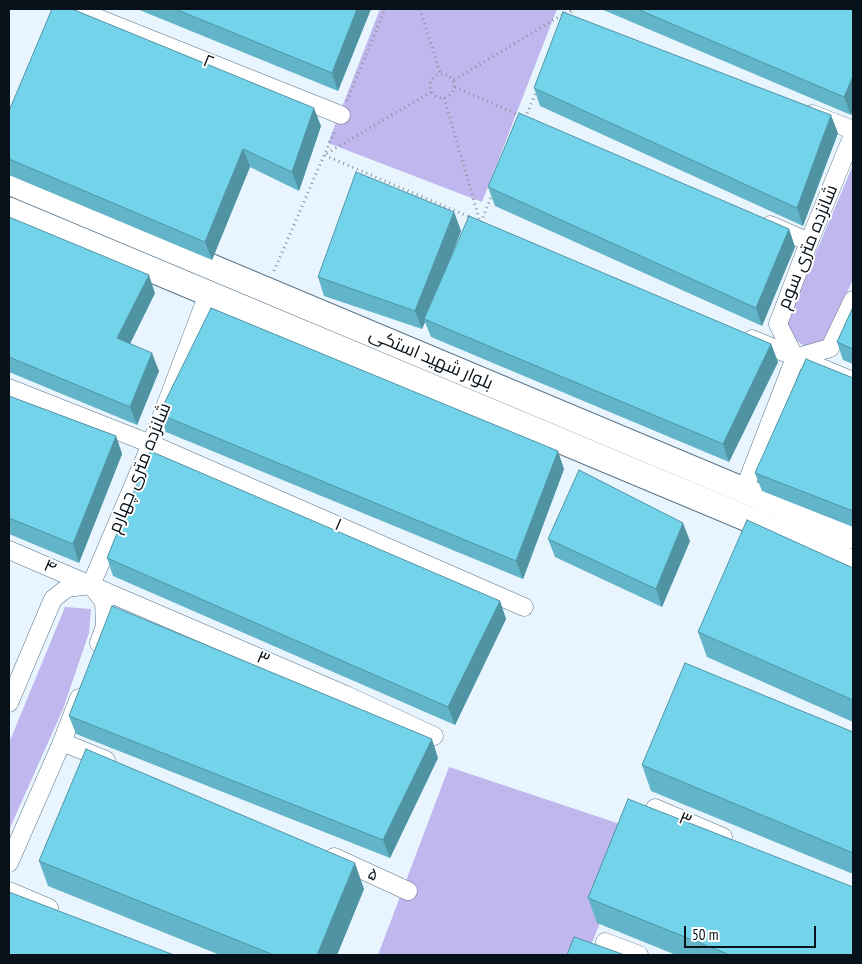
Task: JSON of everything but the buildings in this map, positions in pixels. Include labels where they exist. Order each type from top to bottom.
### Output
[{"type":"main road","name":"بلوار شهید استکی","points":[[9,182],[853,536]]},
{"type":"main road","name":"بلوار شهید استکی","points":[[9,210],[853,563]]},
{"type":"street","name":"۲","points":[[84,10],[341,115]]},
{"type":"street","points":[[798,109],[853,130]]},
{"type":"street","name":"شانزده متری سوم","points":[[795,358],[778,324],[809,242],[853,136]]},
{"type":"street","points":[[754,218],[809,242]]},
{"type":"street","name":"شانزده متری چهارم","points":[[91,585],[151,444],[208,294]]},
{"type":"street","points":[[795,358],[830,348],[853,300]]},
{"type":"street","points":[[732,330],[853,381]]},
{"type":"street","points":[[744,490],[795,358]]},
{"type":"street","points":[[9,388],[151,444]]},
{"type":"street","name":"۱","points":[[151,444],[524,607]]},
{"type":"street","name":"۴","points":[[9,550],[91,585]]},
{"type":"street","points":[[9,703],[53,599],[67,588],[91,585],[104,602],[105,626],[92,662]]},
{"type":"street","name":"۳","points":[[91,585],[434,736]]},
{"type":"street","points":[[9,862],[62,742],[86,680]]},
{"type":"street","points":[[62,742],[117,765]]},
{"type":"street","name":"۳","points":[[655,808],[736,842]]},
{"type":"street","name":"۵","points":[[319,850],[408,892]]},
{"type":"street","points":[[9,892],[63,914]]},
{"type":"street","points":[[605,942],[639,955]]},
{"type":"path","points":[[266,290],[385,9]]},
{"type":"path","points":[[420,9],[440,74]]},
{"type":"path","points":[[454,80],[572,9]]},
{"type":"path","points":[[568,19],[572,9]]},
{"type":"path","points":[[440,74],[448,74],[454,80],[455,87],[452,94],[444,98],[437,97],[431,92],[430,84],[434,77],[440,74]]},
{"type":"path","points":[[522,127],[541,82]]},
{"type":"path","points":[[455,87],[525,118]]},
{"type":"path","points":[[324,155],[431,92]]},
{"type":"path","points":[[444,98],[481,222]]},
{"type":"path","points":[[324,155],[481,222]]},
{"type":"path","points":[[478,228],[496,187]]},
{"type":"shaded area","points":[[380,9],[557,9],[482,202],[328,143]]},
{"type":"shaded area","points":[[853,165],[853,279],[826,341],[807,348],[790,336],[786,323]]},
{"type":"shaded area","points":[[65,607],[91,609],[89,633],[63,709],[9,830],[9,743]]},
{"type":"shaded area","points":[[449,767],[638,830],[587,955],[378,955]]}]
